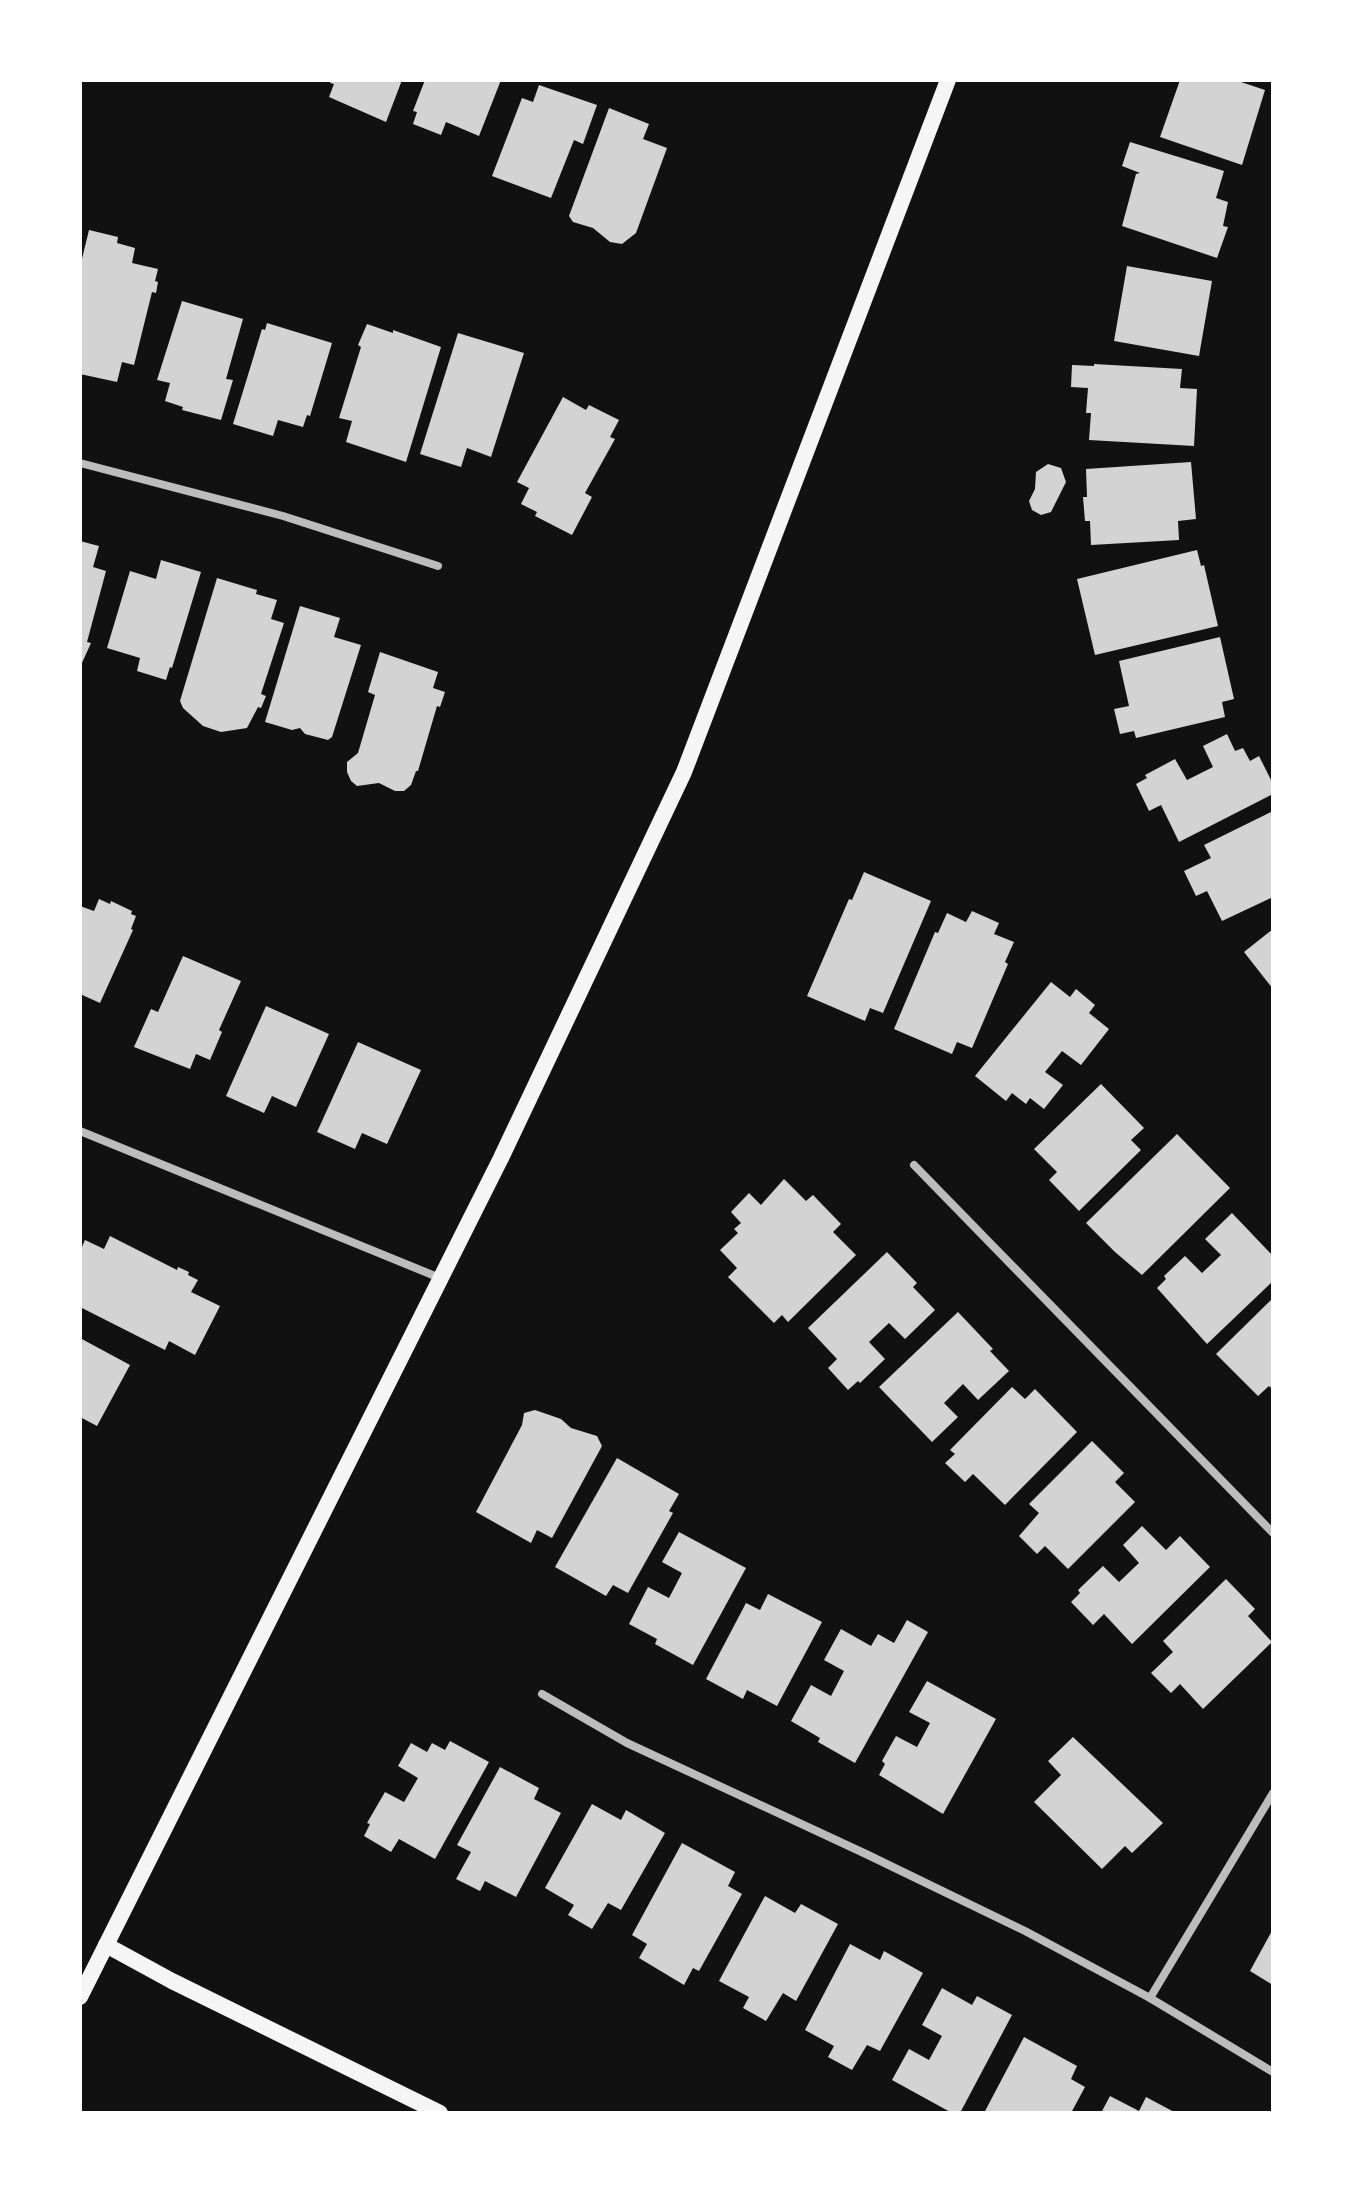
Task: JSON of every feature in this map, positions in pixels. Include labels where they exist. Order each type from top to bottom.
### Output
[{"type":"main road","points":[[80,1997],[501,1158],[684,772],[948,80]]},
{"type":"main road","points":[[106,1945],[172,1981],[440,2113]]},
{"type":"street","points":[[80,463],[283,516],[438,566]]},
{"type":"street","points":[[80,1131],[441,1278]]},
{"type":"street","points":[[914,1165],[1273,1533]]},
{"type":"street","points":[[542,1694],[627,1743],[985,1912],[1150,1998],[1273,2072]]},
{"type":"street","points":[[1150,1998],[1273,1793]]},
{"type":"building","points":[[332,80],[402,80],[386,122],[329,97],[334,84],[330,83]]},
{"type":"building","points":[[425,80],[501,80],[479,136],[446,122],[441,135],[413,124],[417,112],[413,111]]},
{"type":"building","points":[[1180,80],[1235,80],[1265,90],[1242,165],[1160,137]]},
{"type":"building","points":[[539,85],[597,105],[583,144],[574,140],[551,198],[492,176],[522,98],[533,102]]},
{"type":"building","points":[[609,108],[649,124],[643,139],[667,148],[636,233],[622,244],[610,242],[593,228],[573,222],[569,216]]},
{"type":"building","points":[[1130,142],[1224,171],[1216,198],[1228,202],[1223,226],[1228,227],[1217,258],[1122,226],[1136,174],[1140,173],[1122,166]]},
{"type":"building","points":[[89,230],[118,237],[117,243],[135,248],[132,263],[158,269],[156,293],[152,292],[134,365],[122,362],[117,382],[80,374],[80,267]]},
{"type":"building","points":[[1127,266],[1212,281],[1199,356],[1114,341]]},
{"type":"building","points":[[182,301],[243,319],[226,379],[233,380],[221,420],[182,410],[183,407],[165,401],[170,383],[157,380]]},
{"type":"building","points":[[267,323],[332,343],[310,416],[307,415],[303,427],[278,420],[273,436],[233,424],[262,329],[265,330]]},
{"type":"building","points":[[367,324],[441,347],[406,462],[346,442],[352,421],[339,418],[361,347],[358,345]]},
{"type":"building","points":[[458,333],[524,353],[491,457],[467,448],[461,467],[420,454]]},
{"type":"building","points":[[1072,365],[1182,369],[1180,388],[1197,389],[1194,446],[1089,440],[1091,413],[1086,413],[1088,388],[1071,387]]},
{"type":"building","points":[[563,397],[586,410],[589,405],[619,420],[610,437],[615,439],[585,493],[592,497],[572,535],[535,516],[537,512],[521,504],[529,488],[517,482]]},
{"type":"building","points":[[1191,462],[1196,519],[1178,521],[1179,540],[1091,545],[1090,521],[1085,521],[1083,497],[1087,497],[1086,469]]},
{"type":"building","points":[[1048,464],[1061,468],[1066,482],[1051,512],[1041,515],[1032,510],[1029,501],[1035,489],[1036,472]]},
{"type":"building","points":[[80,541],[99,546],[93,567],[106,571],[87,642],[91,643],[81,665]]},
{"type":"building","points":[[1197,550],[1201,566],[1204,565],[1218,626],[1095,655],[1077,579]]},
{"type":"building","points":[[161,560],[201,572],[166,680],[137,671],[140,658],[107,648],[130,571],[156,579]]},
{"type":"building","points":[[217,578],[257,590],[256,594],[277,600],[271,619],[284,623],[261,694],[266,696],[261,708],[258,707],[247,728],[221,732],[203,726],[183,708],[180,701]]},
{"type":"building","points":[[300,606],[340,618],[334,637],[361,645],[332,737],[328,740],[305,734],[300,728],[292,730],[265,722]]},
{"type":"building","points":[[1220,637],[1234,699],[1222,702],[1225,717],[1136,738],[1134,731],[1120,734],[1114,709],[1129,706],[1119,661]]},
{"type":"building","points":[[380,652],[438,672],[433,688],[445,692],[440,707],[437,706],[418,771],[404,791],[395,791],[379,783],[357,786],[347,772],[347,762],[358,753],[375,695],[368,692]]},
{"type":"building","points":[[1227,734],[1235,751],[1243,748],[1250,761],[1259,756],[1273,784],[1273,794],[1179,842],[1161,805],[1149,811],[1136,784],[1147,778],[1145,775],[1175,759],[1187,780],[1213,767],[1203,746]]},
{"type":"building","points":[[1273,811],[1273,897],[1222,921],[1207,891],[1196,896],[1184,871],[1211,858],[1204,845]]},
{"type":"building","points":[[864,872],[931,901],[883,1013],[870,1008],[865,1021],[807,996]]},
{"type":"building","points":[[99,899],[110,904],[111,901],[136,916],[133,930],[100,1003],[80,994],[80,906],[94,911]]},
{"type":"building","points":[[972,911],[999,923],[994,934],[1014,942],[1005,962],[1008,964],[972,1048],[957,1042],[952,1054],[894,1029],[935,932],[938,933],[947,913],[966,922]]},
{"type":"building","points":[[1273,929],[1273,989],[1244,952]]},
{"type":"building","points":[[183,956],[241,981],[219,1030],[222,1032],[210,1060],[196,1054],[190,1069],[134,1047],[151,1009],[158,1012]]},
{"type":"building","points":[[1051,982],[1070,997],[1076,989],[1095,1005],[1089,1013],[1109,1029],[1081,1065],[1062,1051],[1045,1072],[1063,1085],[1044,1109],[1030,1098],[1026,1104],[1012,1093],[1006,1101],[975,1076]]},
{"type":"building","points":[[266,1006],[329,1034],[296,1107],[272,1096],[264,1113],[226,1096]]},
{"type":"building","points":[[358,1042],[421,1070],[387,1144],[362,1133],[355,1149],[317,1132]]},
{"type":"building","points":[[1101,1084],[1144,1128],[1131,1140],[1141,1150],[1079,1211],[1049,1180],[1057,1172],[1034,1149]]},
{"type":"building","points":[[1177,1134],[1230,1188],[1142,1275],[1086,1223]]},
{"type":"building","points":[[784,1179],[806,1201],[813,1195],[841,1224],[833,1232],[856,1255],[788,1322],[782,1315],[774,1323],[728,1277],[737,1268],[720,1250],[738,1233],[734,1229],[741,1223],[731,1212],[749,1193],[761,1205]]},
{"type":"building","points":[[1232,1213],[1273,1256],[1273,1281],[1207,1344],[1157,1288],[1166,1279],[1164,1276],[1185,1256],[1202,1273],[1221,1255],[1205,1239]]},
{"type":"building","points":[[110,1236],[177,1270],[178,1267],[189,1272],[188,1275],[198,1280],[191,1292],[220,1306],[195,1355],[169,1341],[165,1350],[80,1307],[80,1251],[85,1240],[104,1249]]},
{"type":"building","points":[[887,1252],[917,1283],[913,1287],[935,1310],[905,1339],[889,1323],[869,1342],[885,1359],[848,1390],[828,1368],[837,1359],[808,1328]]},
{"type":"building","points":[[1273,1298],[1273,1390],[1269,1386],[1258,1396],[1216,1354]]},
{"type":"building","points":[[958,1312],[1009,1371],[978,1400],[963,1384],[944,1403],[958,1417],[932,1442],[879,1387]]},
{"type":"building","points":[[80,1338],[130,1365],[97,1426],[80,1417]]},
{"type":"building","points":[[1012,1387],[1025,1399],[1035,1389],[1077,1432],[1005,1505],[973,1474],[965,1482],[945,1463],[955,1454],[950,1450]]},
{"type":"building","points":[[535,1410],[561,1419],[571,1428],[597,1436],[602,1446],[552,1538],[537,1530],[531,1543],[476,1512],[522,1425],[524,1413]]},
{"type":"building","points":[[1092,1441],[1124,1473],[1115,1482],[1135,1502],[1068,1569],[1045,1546],[1037,1554],[1019,1536],[1039,1513],[1029,1504]]},
{"type":"building","points":[[617,1458],[679,1494],[669,1511],[673,1513],[628,1593],[613,1585],[606,1596],[555,1567]]},
{"type":"building","points":[[1142,1526],[1166,1550],[1180,1536],[1210,1567],[1132,1644],[1104,1614],[1093,1625],[1071,1602],[1080,1593],[1078,1590],[1103,1566],[1119,1582],[1139,1563],[1123,1545]]},
{"type":"building","points":[[679,1532],[746,1568],[693,1665],[655,1644],[657,1639],[629,1624],[648,1587],[669,1598],[682,1573],[662,1562]]},
{"type":"building","points":[[1226,1579],[1255,1609],[1248,1616],[1272,1642],[1203,1709],[1180,1684],[1171,1693],[1151,1673],[1173,1652],[1163,1641]]},
{"type":"building","points":[[768,1594],[822,1622],[777,1706],[747,1690],[743,1699],[706,1679],[746,1603],[760,1610]]},
{"type":"building","points":[[907,1620],[928,1632],[855,1763],[818,1742],[820,1738],[791,1721],[811,1685],[831,1696],[844,1671],[824,1660],[841,1629],[871,1646],[878,1634],[894,1643]]},
{"type":"building","points":[[927,1681],[996,1719],[943,1814],[879,1775],[885,1764],[882,1761],[896,1736],[917,1747],[930,1723],[909,1712]]},
{"type":"building","points":[[1073,1737],[1163,1823],[1132,1853],[1125,1846],[1102,1869],[1034,1802],[1061,1775],[1048,1761]]},
{"type":"building","points":[[450,1741],[489,1762],[435,1859],[399,1839],[391,1852],[364,1836],[370,1824],[367,1823],[385,1792],[404,1802],[418,1778],[398,1766],[411,1743],[427,1752],[432,1743],[445,1750]]},
{"type":"building","points":[[500,1767],[539,1788],[534,1799],[561,1813],[516,1897],[485,1881],[480,1891],[456,1879],[471,1852],[457,1845]]},
{"type":"building","points":[[592,1804],[621,1820],[626,1810],[665,1833],[621,1910],[608,1903],[592,1929],[568,1915],[574,1905],[545,1888]]},
{"type":"building","points":[[682,1843],[735,1872],[728,1886],[742,1894],[699,1971],[693,1968],[684,1985],[639,1958],[647,1944],[632,1935]]},
{"type":"building","points":[[765,1896],[795,1913],[801,1904],[838,1924],[796,2001],[783,1993],[766,2021],[743,2008],[749,1997],[719,1981]]},
{"type":"building","points":[[1273,1929],[1273,1985],[1250,1971]]},
{"type":"building","points":[[850,1944],[880,1960],[884,1951],[923,1973],[880,2051],[867,2045],[852,2070],[828,2057],[834,2046],[805,2030]]},
{"type":"building","points":[[942,1988],[972,2005],[977,1996],[1012,2015],[960,2113],[952,2113],[892,2080],[909,2049],[929,2060],[942,2036],[922,2025]]},
{"type":"building","points":[[1024,2037],[1077,2066],[1071,2079],[1085,2087],[1071,2113],[984,2113]]},
{"type":"building","points":[[1110,2096],[1139,2111],[1146,2097],[1176,2113],[1101,2113]]}]
